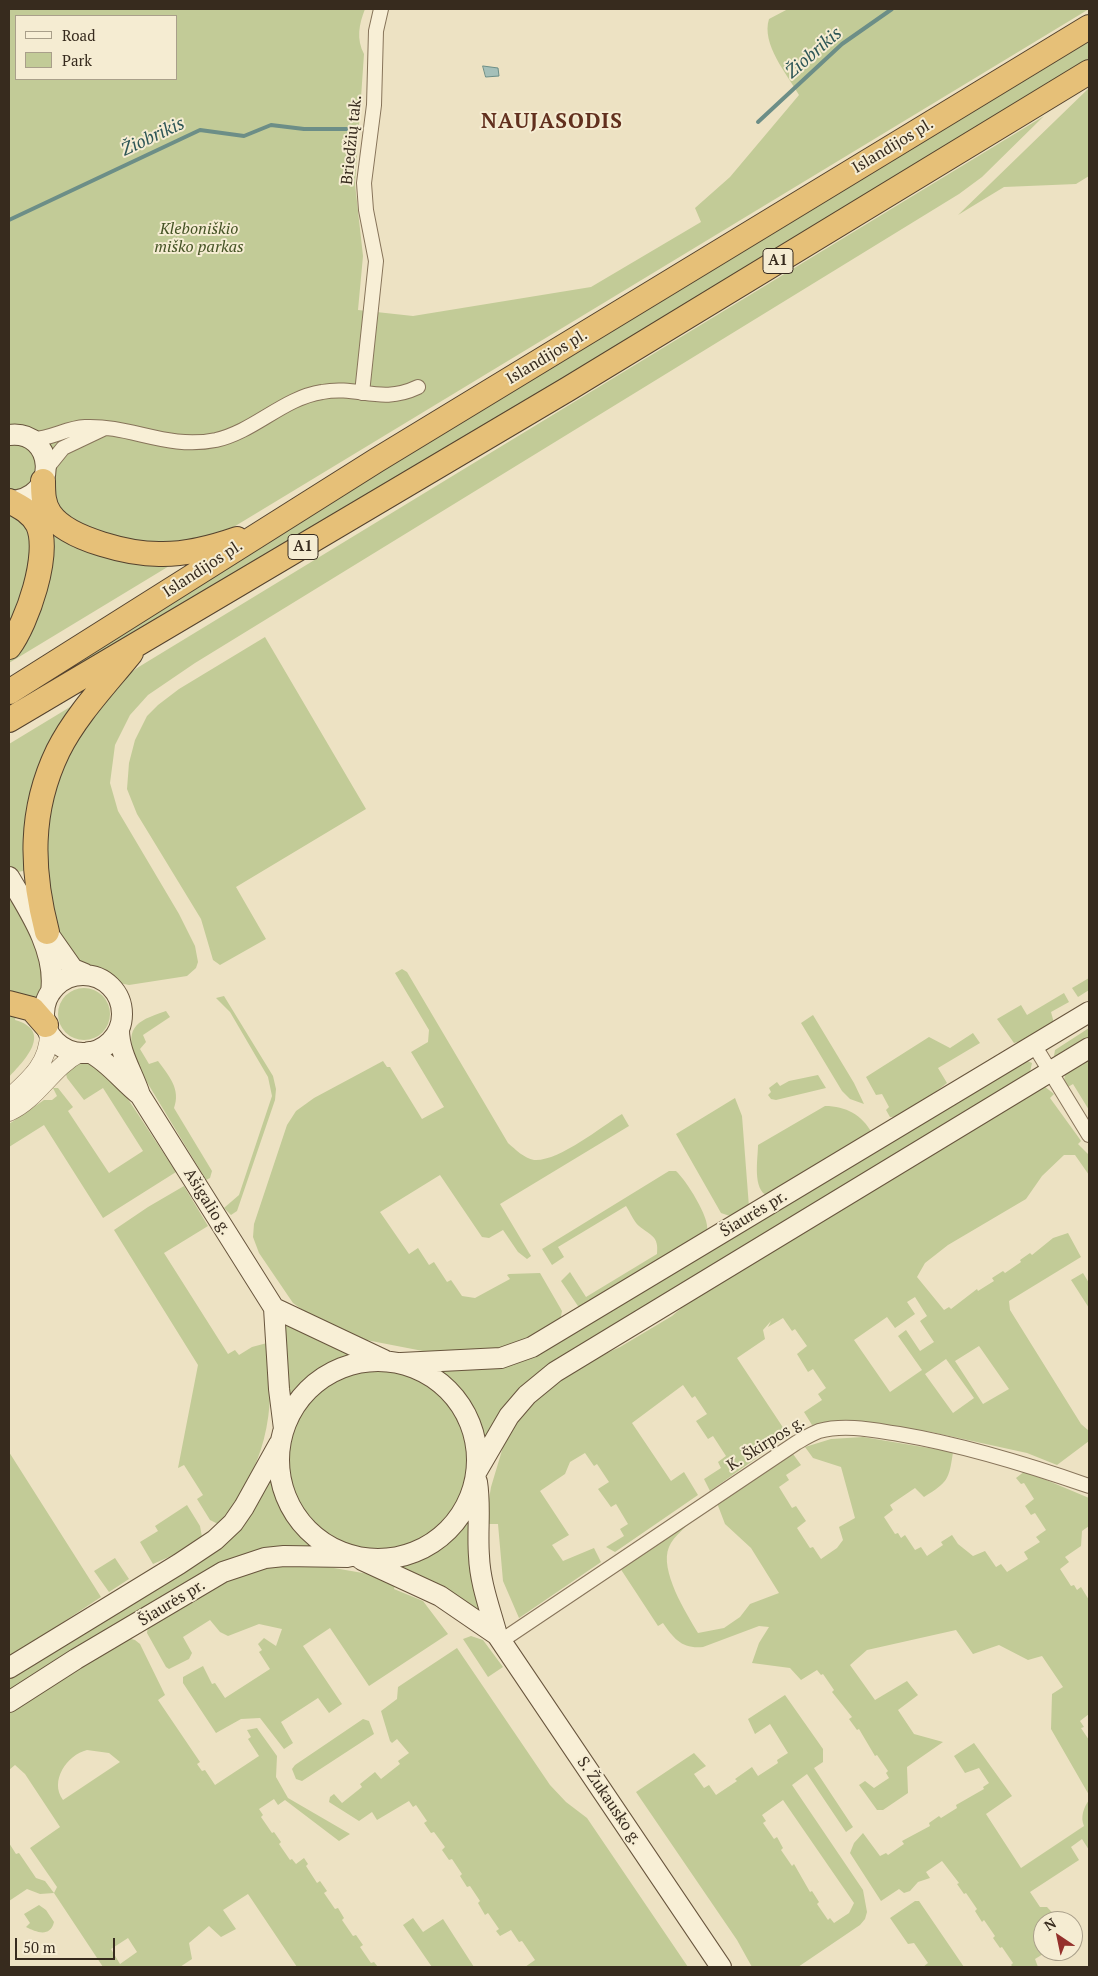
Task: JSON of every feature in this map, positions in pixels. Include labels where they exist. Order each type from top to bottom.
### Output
[{"type":"highway","name":"Islandijos pl.","points":[[9,692],[265,529],[1089,27]]},
{"type":"highway","name":"Islandijos pl.","points":[[9,720],[568,389],[1089,72]]},
{"type":"highway","points":[[45,475],[43,493],[47,509],[57,522],[77,534],[121,549],[144,553],[186,552],[226,543],[265,529]]},
{"type":"highway","points":[[9,501],[27,511],[38,525],[41,556],[28,607],[9,647]]},
{"type":"highway","points":[[39,924],[34,866],[35,837],[47,778],[59,750],[74,724],[139,642]]},
{"type":"highway","points":[[9,1003],[32,1009],[47,1029]]},
{"type":"main road","points":[[9,435],[21,435],[30,439],[43,452],[45,475],[29,497],[9,501]]},
{"type":"main road","points":[[9,877],[39,924],[74,969],[108,983],[119,996],[122,1014],[119,1030],[106,1045],[84,1053],[62,1047],[47,1029],[44,1013],[51,992],[52,980],[50,964],[39,924]]},
{"type":"main road","points":[[51,992],[65,979],[85,974]]},
{"type":"main road","name":"Šiaurės pr.","points":[[9,1668],[215,1540],[233,1523],[244,1507],[302,1396],[316,1383],[349,1366],[367,1362],[501,1358],[532,1347],[1089,1012]]},
{"type":"main road","name":"Ašigalio g.","points":[[119,1030],[119,1042],[133,1072],[140,1095],[274,1308],[283,1434]]},
{"type":"main road","name":"Šiaurės pr.","points":[[9,1702],[76,1659],[223,1572],[255,1561],[284,1556],[381,1559],[405,1555],[425,1547],[445,1533],[459,1517],[470,1498],[476,1474],[509,1416],[527,1395],[555,1372],[1089,1048]]},
{"type":"main road","name":"Ašigalio g.","points":[[84,1053],[108,1064],[122,1080],[140,1095]]},
{"type":"main road","points":[[274,1308],[393,1362]]},
{"type":"main road","name":"S. Žukausko g.","points":[[393,1362],[431,1377],[458,1402],[467,1418],[473,1435],[480,1502],[478,1555],[481,1576],[499,1638],[721,1967]]},
{"type":"main road","name":"S. Žukausko g.","points":[[283,1434],[280,1473],[290,1504],[310,1531],[323,1541],[354,1557],[440,1596],[499,1638]]},
{"type":"street","name":"Briedžių tak.","points":[[362,393],[376,261],[366,210],[364,183],[374,105],[376,31],[381,9]]},
{"type":"street","points":[[30,439],[47,438],[74,428],[121,431],[171,442],[216,440],[245,430],[309,395],[334,390],[391,396],[405,393],[418,387]]},
{"type":"street","points":[[45,475],[63,448],[103,429]]},
{"type":"street","points":[[9,1098],[29,1080],[45,1058],[49,1045],[47,1029]]},
{"type":"street","points":[[1034,1045],[1089,1135]]},
{"type":"street","points":[[9,1112],[30,1100],[69,1058],[84,1053]]},
{"type":"street","name":"K. Škirpos g.","points":[[499,1638],[796,1443],[820,1431],[850,1428],[875,1430],[934,1440],[980,1451],[1089,1486]]},
{"type":"green space","name":"Kleboniškio miško parkas","points":[[9,9],[365,9],[359,31],[360,43],[364,54],[355,184],[363,256],[358,310],[413,316],[591,287],[701,222],[695,208],[730,177],[799,95],[776,59],[769,38],[769,19],[788,9],[1089,9],[9,663]]},
{"type":"green space","points":[[1089,36],[1089,62],[9,717],[9,692]]},
{"type":"green space","points":[[1089,88],[1089,176],[1076,184],[1004,187],[958,215]]},
{"type":"green space","points":[[1044,116],[982,177],[959,194],[195,663],[148,695],[130,715],[115,745],[110,783],[118,811],[179,914],[195,946],[198,962],[196,968],[187,976],[129,985],[119,983],[100,969],[78,963],[57,932],[46,899],[43,827],[66,753],[111,689],[137,668]]},
{"type":"green space","points":[[265,637],[366,809],[236,887],[266,939],[220,965],[213,960],[201,919],[137,814],[127,789],[129,763],[135,740],[147,716],[158,705],[179,689]]},
{"type":"green space","points":[[75,704],[27,866],[23,871],[18,872],[16,868],[9,873],[9,744]]},
{"type":"green space","points":[[12,900],[44,964],[46,983],[37,1001],[9,994],[9,902]]},
{"type":"green space","points":[[402,969],[407,972],[508,1143],[520,1153],[534,1160],[555,1155],[579,1143],[622,1114],[629,1126],[500,1204],[531,1256],[527,1259],[518,1252],[503,1230],[489,1238],[482,1237],[440,1175],[380,1212],[409,1254],[418,1248],[429,1265],[434,1262],[447,1282],[451,1280],[462,1296],[475,1298],[510,1279],[507,1275],[509,1274],[540,1273],[562,1311],[560,1321],[526,1341],[502,1351],[428,1352],[361,1339],[316,1320],[293,1303],[259,1253],[253,1237],[254,1224],[287,1125],[296,1111],[314,1098],[383,1061],[387,1067],[390,1067],[422,1119],[444,1107],[411,1052],[428,1042],[429,1030],[395,973]]},
{"type":"green space","points":[[1089,978],[1089,990],[1078,997],[1072,988]]},
{"type":"green space","points":[[84,988],[94,990],[102,996],[108,1004],[110,1014],[108,1024],[102,1032],[94,1038],[84,1040],[74,1038],[66,1032],[60,1024],[58,1014],[60,1004],[66,996],[74,990]]},
{"type":"green space","points":[[1064,993],[1069,1002],[1051,1012],[1054,1023],[1025,1040],[1014,1043],[997,1019],[1021,1005],[1027,1015]]},
{"type":"green space","points":[[224,996],[273,1076],[276,1089],[275,1100],[237,1211],[231,1215],[224,1208],[239,1195],[272,1096],[268,1077],[230,1012],[216,998]]},
{"type":"green space","points":[[9,1010],[17,1013],[15,1020],[27,1025],[33,1031],[34,1039],[28,1055],[9,1077]]},
{"type":"green space","points":[[166,1011],[170,1017],[143,1035],[146,1042],[140,1049],[149,1064],[158,1061],[173,1083],[176,1095],[174,1108],[212,1171],[210,1178],[206,1180],[136,1064],[133,1052],[131,1042],[134,1028],[146,1019]]},
{"type":"green space","points":[[813,1015],[854,1083],[864,1104],[850,1099],[842,1091],[801,1023]]},
{"type":"green space","points":[[1089,1028],[1089,1039],[1057,1057],[1054,1056],[1055,1050]]},
{"type":"green space","points":[[973,1033],[980,1043],[938,1068],[947,1083],[904,1114],[890,1117],[886,1110],[889,1107],[882,1094],[876,1095],[866,1077],[929,1037],[950,1048]]},
{"type":"green space","points":[[1089,1056],[1089,1110],[1073,1084],[1068,1087],[1064,1080],[1066,1071]]},
{"type":"green space","points":[[1025,1060],[1032,1063],[1030,1072],[568,1354],[486,1447],[468,1404],[455,1388],[436,1371],[492,1368]]},
{"type":"green space","points":[[80,1061],[89,1061],[120,1087],[176,1172],[103,1218],[44,1125],[9,1147],[9,1124],[44,1100],[52,1100],[57,1096],[53,1088],[58,1088],[73,1107],[68,1111],[109,1173],[143,1151],[103,1088],[84,1100],[67,1078],[66,1074]]},
{"type":"green space","points":[[818,1075],[826,1088],[776,1100],[771,1099],[768,1095],[771,1092],[769,1088],[777,1082],[780,1086],[789,1081]]},
{"type":"green space","points":[[1044,1086],[1054,1094],[1050,1098],[1081,1141],[1078,1144],[1089,1155],[1089,1175],[1075,1155],[1064,1155],[1042,1176],[1026,1199],[948,1245],[925,1263],[917,1277],[944,1310],[949,1307],[951,1309],[977,1289],[978,1291],[994,1281],[992,1278],[1003,1271],[1005,1273],[1021,1262],[1020,1260],[1030,1253],[1032,1255],[1053,1238],[1068,1233],[1081,1257],[1009,1301],[1010,1310],[1081,1424],[1089,1431],[1089,1441],[1057,1465],[1027,1453],[931,1432],[849,1421],[812,1425],[804,1412],[822,1400],[818,1394],[826,1388],[813,1369],[808,1372],[797,1354],[807,1346],[795,1329],[792,1331],[783,1318],[768,1327],[771,1321],[763,1330],[765,1339],[737,1358],[784,1429],[785,1438],[710,1491],[704,1479],[721,1468],[718,1462],[726,1456],[713,1436],[708,1439],[696,1421],[707,1414],[695,1396],[692,1398],[683,1385],[632,1423],[671,1481],[684,1472],[698,1495],[615,1552],[606,1547],[624,1536],[620,1529],[628,1524],[616,1504],[611,1507],[598,1489],[609,1482],[597,1464],[594,1466],[585,1453],[570,1462],[565,1474],[540,1491],[569,1535],[552,1545],[563,1561],[594,1548],[601,1562],[519,1618],[503,1581],[498,1524],[485,1524],[491,1487],[506,1437],[530,1401],[585,1363],[620,1347],[672,1316],[692,1299]],"holes":[[[915,1297],[927,1316],[920,1321],[934,1342],[920,1351],[906,1330],[898,1336],[922,1370],[890,1392],[854,1340],[887,1317],[895,1328],[915,1314],[907,1302]],[[979,1346],[1009,1389],[983,1404],[955,1361]],[[946,1359],[974,1398],[953,1413],[925,1374]]]},
{"type":"green space","points":[[735,1098],[742,1116],[749,1207],[733,1217],[721,1213],[676,1134]]},
{"type":"green space","points":[[825,1106],[833,1106],[853,1113],[863,1121],[872,1133],[768,1196],[763,1193],[757,1174],[758,1145]]},
{"type":"green space","points":[[669,1171],[676,1171],[691,1190],[705,1217],[707,1230],[584,1307],[578,1306],[561,1281],[570,1272],[586,1297],[657,1254],[657,1243],[637,1224],[626,1206],[558,1247],[564,1257],[552,1265],[542,1249]]},
{"type":"green space","points":[[184,1186],[208,1226],[164,1253],[228,1354],[235,1350],[239,1355],[252,1347],[267,1343],[270,1369],[268,1417],[257,1461],[234,1503],[218,1524],[210,1520],[197,1499],[203,1495],[184,1465],[178,1468],[198,1365],[114,1230]]},
{"type":"green space","points":[[1083,1273],[1089,1283],[1089,1308],[1071,1280]]},
{"type":"green space","points":[[281,1319],[351,1355],[319,1368],[288,1396]]},
{"type":"green space","points":[[369,1371],[387,1371],[404,1374],[420,1381],[435,1391],[447,1403],[457,1418],[464,1434],[467,1460],[466,1477],[461,1494],[447,1517],[435,1529],[420,1539],[404,1546],[387,1549],[369,1549],[352,1546],[336,1539],[321,1529],[309,1517],[299,1502],[292,1486],[289,1469],[289,1451],[292,1434],[299,1418],[309,1403],[321,1391],[336,1381],[352,1374]]},
{"type":"green space","points":[[863,1437],[953,1452],[950,1469],[943,1484],[924,1497],[915,1488],[890,1505],[893,1510],[884,1517],[895,1534],[898,1533],[901,1538],[905,1535],[915,1550],[921,1547],[927,1556],[943,1545],[941,1542],[952,1535],[958,1544],[973,1556],[985,1551],[996,1567],[1001,1564],[1007,1572],[1028,1559],[1024,1552],[1040,1542],[1036,1537],[1046,1530],[1035,1513],[1031,1515],[1025,1506],[1034,1499],[1024,1483],[1021,1484],[1016,1478],[1025,1471],[1089,1498],[1089,1526],[1082,1531],[1081,1546],[1065,1557],[1069,1562],[1060,1569],[1071,1586],[1074,1585],[1077,1590],[1081,1587],[1089,1600],[1089,1714],[1080,1721],[1084,1727],[1081,1728],[1089,1740],[1089,1795],[1051,1729],[1052,1694],[1063,1687],[1042,1656],[1028,1660],[999,1645],[973,1654],[956,1630],[867,1650],[850,1665],[875,1700],[907,1681],[918,1695],[898,1710],[914,1734],[943,1742],[907,1767],[908,1793],[883,1810],[877,1810],[859,1785],[865,1781],[874,1788],[889,1778],[886,1773],[888,1771],[877,1755],[875,1756],[859,1729],[857,1730],[849,1719],[852,1717],[832,1692],[834,1690],[823,1674],[821,1675],[817,1670],[801,1680],[790,1668],[752,1663],[759,1643],[769,1627],[759,1626],[703,1647],[684,1645],[671,1634],[663,1623],[658,1626],[620,1568],[697,1515],[671,1543],[667,1556],[668,1567],[675,1591],[698,1633],[724,1628],[740,1617],[750,1604],[779,1593],[751,1548],[725,1524],[717,1503],[793,1454],[801,1465],[786,1475],[789,1480],[779,1487],[792,1508],[796,1506],[806,1521],[797,1528],[810,1548],[813,1547],[821,1559],[837,1548],[843,1540],[839,1527],[855,1518],[841,1467],[813,1458],[805,1447],[831,1439]]},
{"type":"green space","points":[[9,1452],[101,1597],[9,1658]]},
{"type":"green space","points":[[271,1475],[286,1516],[299,1533],[317,1548],[259,1552],[9,1693],[9,1677],[204,1557]]},
{"type":"green space","points":[[187,1505],[200,1526],[202,1537],[187,1549],[153,1564],[140,1542],[158,1531],[155,1526]]},
{"type":"green space","points":[[471,1518],[481,1607],[479,1612],[388,1569],[424,1557],[444,1545]]},
{"type":"green space","points":[[115,1558],[129,1579],[109,1592],[94,1571]]},
{"type":"green space","points":[[305,1563],[386,1577],[396,1582],[394,1589],[423,1601],[448,1634],[369,1686],[330,1628],[303,1646],[342,1704],[329,1713],[318,1698],[281,1722],[293,1743],[284,1749],[260,1718],[241,1719],[216,1733],[183,1683],[183,1677],[203,1666],[212,1684],[215,1683],[225,1698],[270,1669],[259,1652],[262,1650],[258,1644],[264,1638],[276,1646],[282,1629],[259,1624],[228,1636],[220,1632],[210,1620],[183,1637],[192,1653],[189,1659],[169,1669],[166,1667],[147,1633],[148,1626],[221,1583],[254,1568]]},
{"type":"green space","points":[[471,1636],[483,1640],[503,1667],[488,1677],[463,1639]]},
{"type":"green space","points":[[128,1638],[140,1644],[165,1695],[158,1700],[200,1762],[197,1764],[202,1771],[205,1770],[215,1785],[259,1756],[248,1739],[251,1737],[247,1730],[257,1728],[277,1756],[276,1777],[288,1798],[350,1834],[339,1841],[285,1800],[278,1805],[274,1799],[259,1809],[263,1815],[261,1817],[281,1842],[279,1844],[290,1860],[292,1859],[296,1864],[304,1858],[308,1864],[306,1866],[317,1883],[320,1881],[327,1891],[324,1893],[335,1909],[338,1908],[344,1918],[342,1920],[353,1936],[356,1935],[363,1945],[360,1947],[371,1963],[374,1962],[378,1967],[297,1967],[248,1894],[223,1910],[236,1929],[221,1937],[209,1926],[189,1943],[192,1959],[180,1967],[103,1967],[54,1893],[57,1887],[30,1848],[60,1827],[25,1774],[15,1765],[9,1770],[9,1711]],"holes":[[[87,1750],[109,1753],[120,1762],[63,1800],[59,1793],[58,1785],[62,1770],[73,1757]],[[128,1938],[137,1952],[120,1964],[111,1949]]]},
{"type":"green space","points":[[457,1648],[550,1785],[566,1802],[587,1818],[688,1967],[525,1967],[535,1960],[522,1941],[519,1942],[511,1930],[500,1936],[496,1931],[499,1929],[488,1913],[485,1915],[478,1903],[480,1901],[470,1886],[467,1887],[460,1876],[462,1874],[452,1859],[449,1860],[442,1850],[445,1847],[434,1832],[431,1833],[424,1823],[427,1821],[416,1805],[413,1807],[409,1801],[377,1820],[372,1812],[359,1821],[329,1802],[330,1797],[334,1794],[342,1803],[362,1787],[360,1784],[375,1772],[381,1779],[400,1764],[398,1761],[409,1753],[397,1739],[392,1743],[390,1741],[381,1711],[397,1699],[398,1687]]},
{"type":"green space","points":[[785,1695],[823,1749],[823,1762],[814,1768],[853,1827],[846,1832],[807,1774],[792,1785],[863,1890],[867,1912],[865,1919],[860,1925],[798,1967],[752,1967],[737,1940],[636,1792],[694,1753],[706,1766],[694,1774],[704,1788],[709,1785],[716,1795],[737,1781],[735,1779],[752,1767],[758,1776],[778,1763],[777,1760],[788,1753],[770,1724],[755,1734],[748,1719]],"holes":[[[783,1800],[854,1903],[849,1913],[834,1923],[830,1918],[828,1920],[817,1904],[819,1902],[812,1891],[810,1892],[794,1864],[792,1866],[781,1850],[783,1848],[777,1837],[774,1839],[763,1823],[766,1821],[762,1815]]]},
{"type":"green space","points":[[363,1719],[369,1721],[374,1734],[302,1781],[296,1779],[292,1769],[295,1765]]},
{"type":"green space","points":[[974,1743],[1012,1796],[986,1814],[1021,1868],[1084,1826],[1083,1812],[1089,1800],[1089,1850],[1082,1839],[1071,1847],[1079,1860],[1030,1892],[1040,1907],[1047,1907],[1051,1911],[1033,1911],[1033,1961],[1036,1961],[1038,1967],[1013,1967],[1011,1965],[1013,1963],[993,1938],[995,1936],[984,1920],[982,1922],[975,1911],[977,1909],[966,1893],[964,1894],[957,1884],[959,1883],[942,1861],[926,1872],[930,1878],[918,1882],[910,1891],[904,1893],[899,1889],[881,1901],[850,1853],[854,1843],[863,1833],[880,1856],[886,1853],[888,1855],[904,1844],[902,1841],[930,1826],[929,1823],[939,1816],[941,1818],[957,1808],[956,1805],[984,1789],[983,1787],[989,1783],[979,1768],[965,1773],[954,1756]]},
{"type":"green space","points":[[9,1843],[16,1854],[19,1853],[36,1878],[45,1881],[54,1893],[40,1894],[27,1889],[9,1901]]},
{"type":"green space","points":[[915,1901],[919,1901],[964,1967],[923,1967],[928,1963],[914,1943],[908,1944],[890,1918]]},
{"type":"green space","points":[[39,1905],[46,1910],[54,1922],[52,1927],[46,1932],[38,1932],[26,1927],[30,1923],[24,1914]]},
{"type":"green space","points":[[413,1918],[423,1932],[443,1919],[474,1967],[432,1967],[403,1925]]},
{"type":"water","points":[[483,66],[498,68],[499,76],[486,77]]},
{"type":"waterway","name":"Žiobrikis","points":[[758,122],[842,44],[892,9]]},
{"type":"waterway","name":"Žiobrikis","points":[[9,220],[200,130],[244,136],[271,125],[304,129],[347,129]]},
{"type":"district","name":"NAUJASODIS","points":[[552,122]]}]
